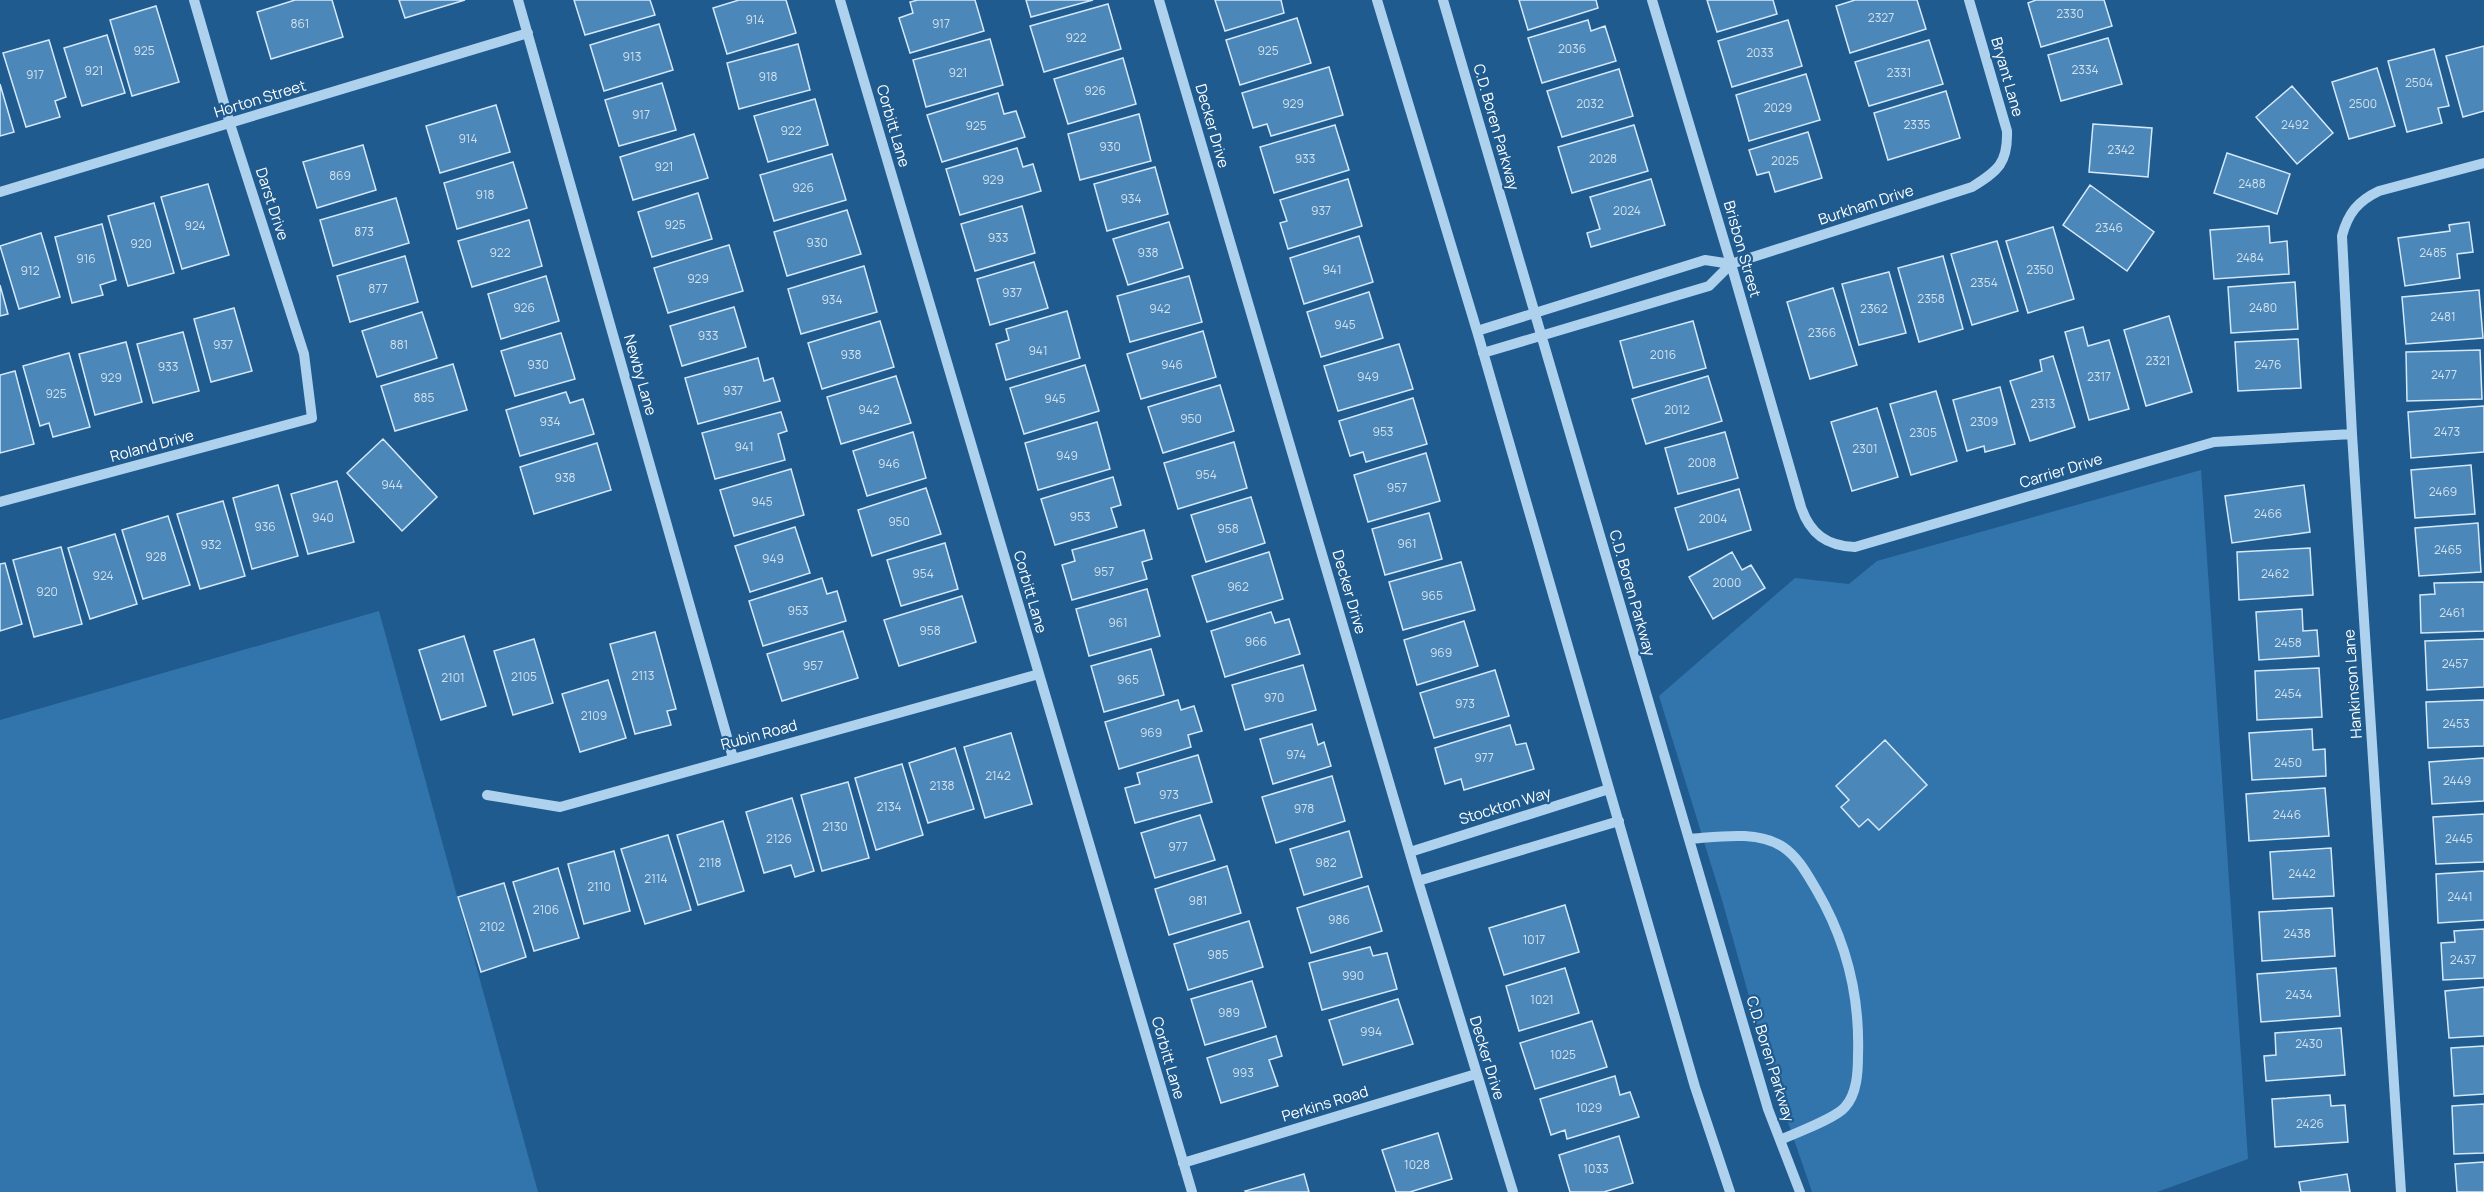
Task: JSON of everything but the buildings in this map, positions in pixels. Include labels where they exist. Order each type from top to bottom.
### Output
[{"type":"street","name":"Darst Drive","points":[[194,0],[230,124],[304,354],[312,418]]},
{"type":"street","name":"Newby Lane","points":[[518,0],[733,758]]},
{"type":"street","name":"Corbitt Lane","points":[[840,0],[1192,1192]]},
{"type":"street","name":"Decker Drive","points":[[1159,0],[1418,880],[1513,1192]]},
{"type":"street","points":[[1377,0],[1477,331],[1695,1087],[1730,1192]]},
{"type":"street","name":"C.D. Boren Parkway","points":[[1443,0],[1768,1109],[1800,1192]]},
{"type":"street","name":"Brisbon Street","points":[[1652,0],[1801,507]]},
{"type":"street","name":"Bryant Lane","points":[[1969,0],[2007,132],[2008,148],[2003,162]]},
{"type":"street","name":"Horton Street","points":[[0,192],[528,33]]},
{"type":"street","name":"Burkham Drive","points":[[1477,331],[1705,260],[1731,264],[1972,186],[1991,175],[2003,162]]},
{"type":"street","name":"Hankinson Lane","points":[[2401,1192],[2352,434],[2342,236],[2346,220],[2354,208],[2379,191],[2484,163]]},
{"type":"street","name":"Burkham Drive","points":[[1483,353],[1709,286],[1731,264]]},
{"type":"street","name":"Roland Drive","points":[[0,502],[312,418]]},
{"type":"street","name":"Carrier Drive","points":[[1801,507],[1806,521],[1815,533],[1827,542],[1855,547],[2214,441],[2352,434]]},
{"type":"street","name":"Rubin Road","points":[[487,795],[560,807],[1039,674]]},
{"type":"street","name":"Stockton Way","points":[[1410,852],[1610,789]]},
{"type":"street","points":[[1418,880],[1618,821]]},
{"type":"street","points":[[1689,838],[1754,837],[1769,839],[1784,848],[1797,860],[1820,895],[1835,924],[1851,970],[1859,1029],[1857,1076],[1852,1093],[1845,1107],[1836,1114],[1780,1140]]},
{"type":"street","name":"Perkins Road","points":[[1184,1163],[1476,1074]]},
{"type":"shaded area","points":[[2201,470],[2248,1159],[2157,1192],[1812,1192],[1768,1064],[1722,900],[1659,696],[1795,578],[1849,584],[1877,561]]},
{"type":"shaded area","points":[[379,611],[538,1192],[0,1192],[0,720]]}]
